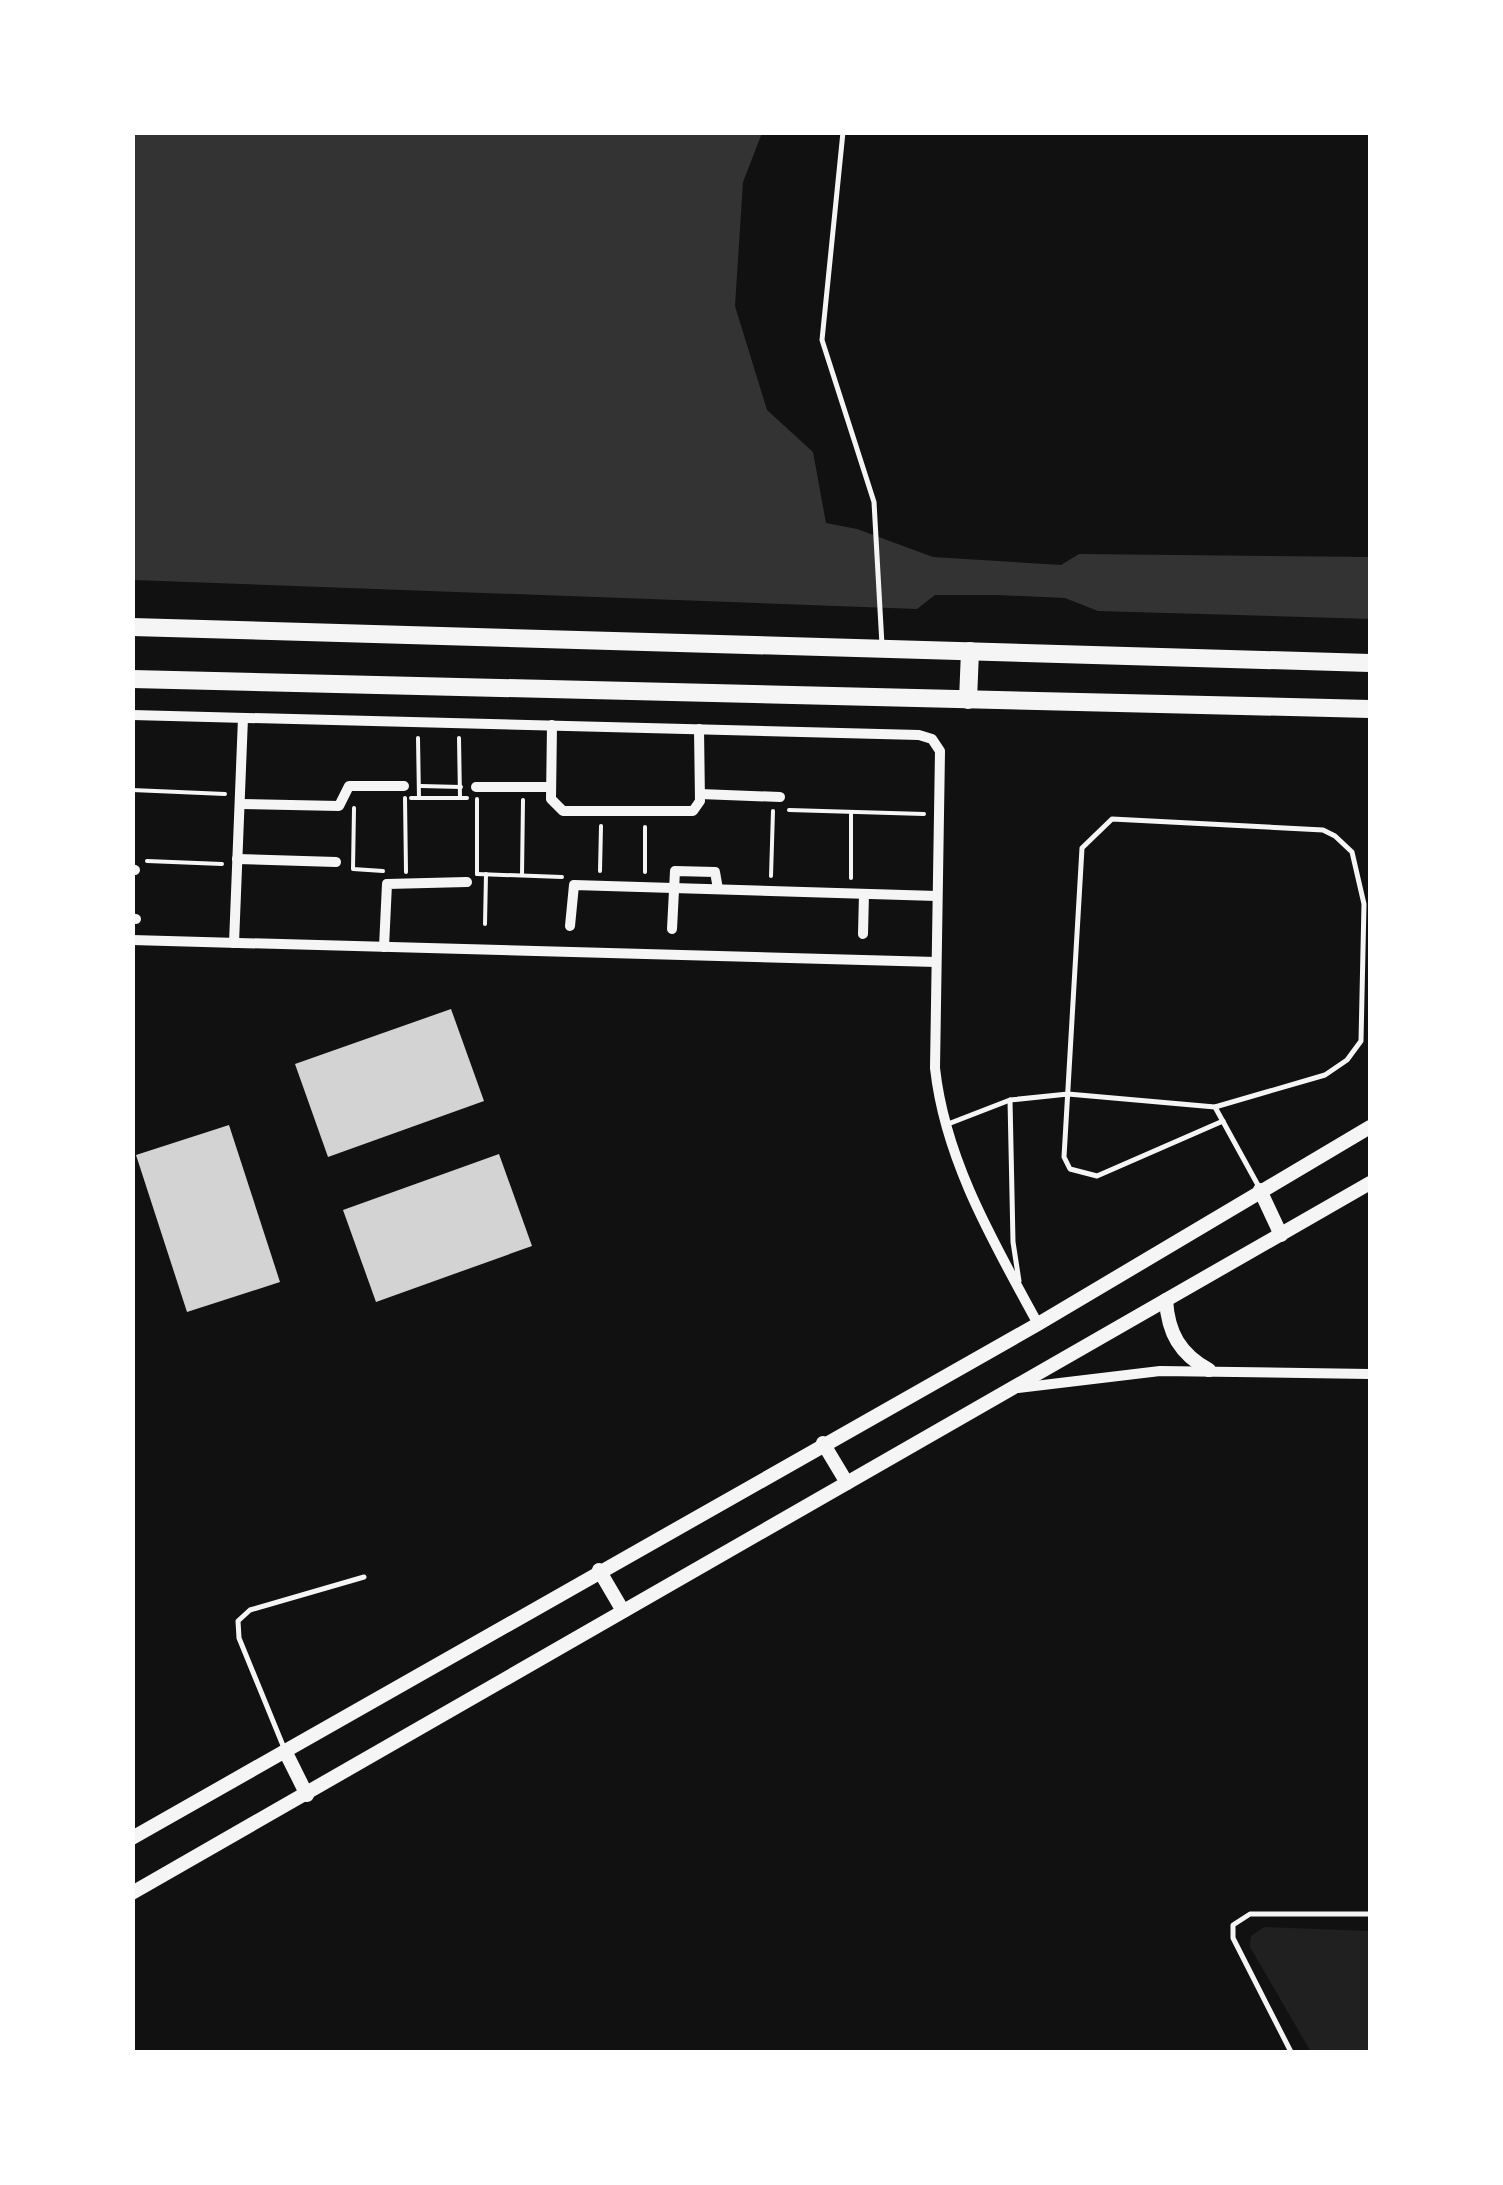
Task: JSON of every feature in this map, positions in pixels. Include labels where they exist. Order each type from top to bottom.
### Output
[{"type":"highway","points":[[132,627],[1370,662]]},
{"type":"highway","points":[[968,700],[970,651]]},
{"type":"highway","points":[[132,679],[1370,709]]},
{"type":"street","points":[[132,715],[926,736],[940,751],[935,1068],[945,1125],[965,1178],[1038,1324]]},
{"type":"street","points":[[234,943],[243,718]]},
{"type":"street","points":[[552,725],[552,793],[562,811],[693,811],[700,794],[700,729]]},
{"type":"street","points":[[240,799],[339,806],[349,786],[405,792]]},
{"type":"street","points":[[476,793],[552,793]]},
{"type":"street","points":[[700,794],[780,797]]},
{"type":"street","points":[[237,862],[336,862]]},
{"type":"street","points":[[672,929],[674,872],[715,872],[718,889]]},
{"type":"street","points":[[384,947],[387,884],[467,882]]},
{"type":"street","points":[[570,926],[574,885],[937,896]]},
{"type":"street","points":[[863,934],[864,894]]},
{"type":"street","points":[[132,940],[936,962]]},
{"type":"street","points":[[132,1838],[598,1570],[1038,1324],[1370,1127]]},
{"type":"street","points":[[132,1893],[1370,1183]]},
{"type":"street","points":[[1260,1190],[1280,1235]]},
{"type":"street","points":[[1166,1300],[1172,1334],[1194,1362],[1209,1370]]},
{"type":"street","points":[[1017,1388],[1112,1374],[1209,1370],[1370,1374]]},
{"type":"street","points":[[823,1443],[847,1483]]},
{"type":"street","points":[[598,1570],[622,1611]]},
{"type":"street","points":[[285,1751],[307,1795]]},
{"type":"lane","points":[[844,132],[822,340],[874,502],[882,648]]},
{"type":"lane","points":[[945,1125],[1010,1100],[1068,1094],[1215,1106],[1326,1074],[1346,1060],[1362,1041],[1364,904],[1352,852],[1324,830],[1112,818],[1082,848],[1068,1094],[1064,1157],[1070,1170],[1097,1176],[1223,1121]]},
{"type":"lane","points":[[1010,1100],[1013,1242],[1020,1290]]},
{"type":"lane","points":[[1215,1106],[1260,1190]]},
{"type":"lane","points":[[285,1751],[238,1638],[238,1621],[250,1610],[364,1576]]},
{"type":"lane","points":[[1291,2052],[1232,1938],[1234,1925],[1250,1914],[1370,1914]]},
{"type":"path","points":[[418,722],[418,798]]},
{"type":"path","points":[[459,723],[460,798]]},
{"type":"path","points":[[388,798],[418,786],[460,786],[492,798]]},
{"type":"path","points":[[132,790],[240,799]]},
{"type":"path","points":[[405,792],[418,798],[460,798],[476,793]]},
{"type":"path","points":[[405,792],[406,872]]},
{"type":"path","points":[[476,793],[477,874],[567,877],[574,885]]},
{"type":"path","points":[[508,798],[552,793]]},
{"type":"path","points":[[345,798],[354,798],[353,868],[424,873]]},
{"type":"path","points":[[522,876],[523,798]]},
{"type":"path","points":[[770,891],[773,809],[939,814]]},
{"type":"path","points":[[600,886],[601,811]]},
{"type":"path","points":[[644,887],[646,812]]},
{"type":"path","points":[[850,893],[852,812]]},
{"type":"path","points":[[134,867],[237,862]]},
{"type":"path","points":[[485,924],[486,874]]},
{"type":"shaded area","points":[[132,133],[762,133],[743,182],[735,306],[767,410],[813,452],[826,523],[857,529],[933,557],[1061,565],[1079,554],[1370,557],[1370,619],[1098,611],[1065,598],[998,595],[935,595],[917,609],[133,580]]},
{"type":"shaded area","points":[[1264,1927],[1370,1931],[1370,2052],[1311,2052],[1250,1947],[1251,1936]]},
{"type":"building","points":[[451,1009],[484,1101],[328,1157],[295,1064]]},
{"type":"building","points":[[229,1125],[280,1282],[187,1312],[136,1155]]},
{"type":"building","points":[[499,1154],[532,1246],[376,1302],[343,1210]]}]
